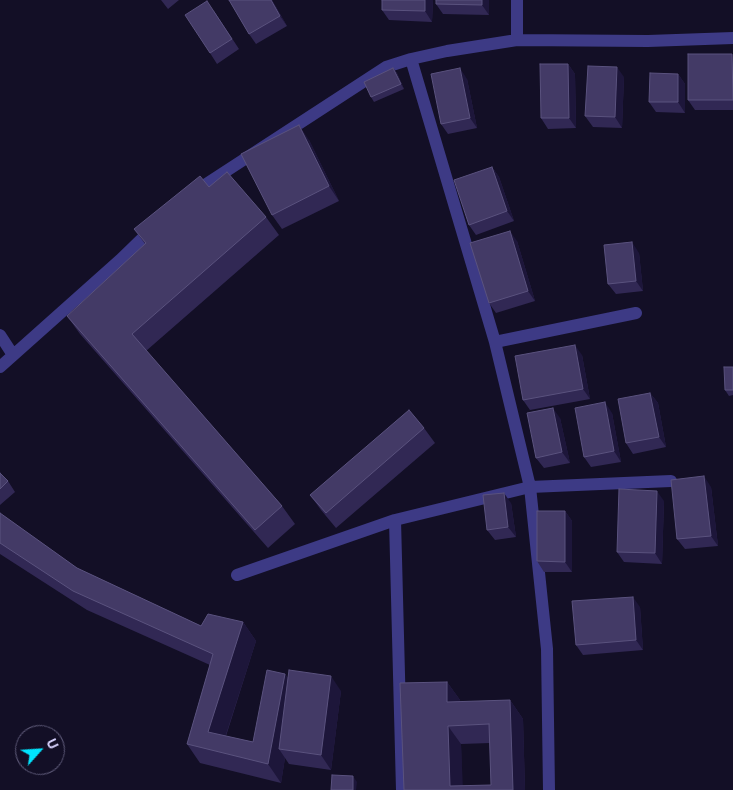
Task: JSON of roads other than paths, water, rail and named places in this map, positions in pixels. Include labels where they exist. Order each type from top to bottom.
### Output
[{"type":"street","points":[[517,0],[517,40]]},
{"type":"street","points":[[183,198],[386,67],[411,59],[447,50],[517,40],[648,41],[733,38]]},
{"type":"street","points":[[411,59],[495,342],[530,487],[547,649],[549,790]]},
{"type":"street","points":[[0,367],[120,260],[162,219]]},
{"type":"street","points":[[495,342],[636,313]]},
{"type":"street","points":[[0,335],[13,355]]},
{"type":"street","points":[[237,575],[395,520],[530,487],[671,481]]},
{"type":"street","points":[[395,520],[402,790]]}]
